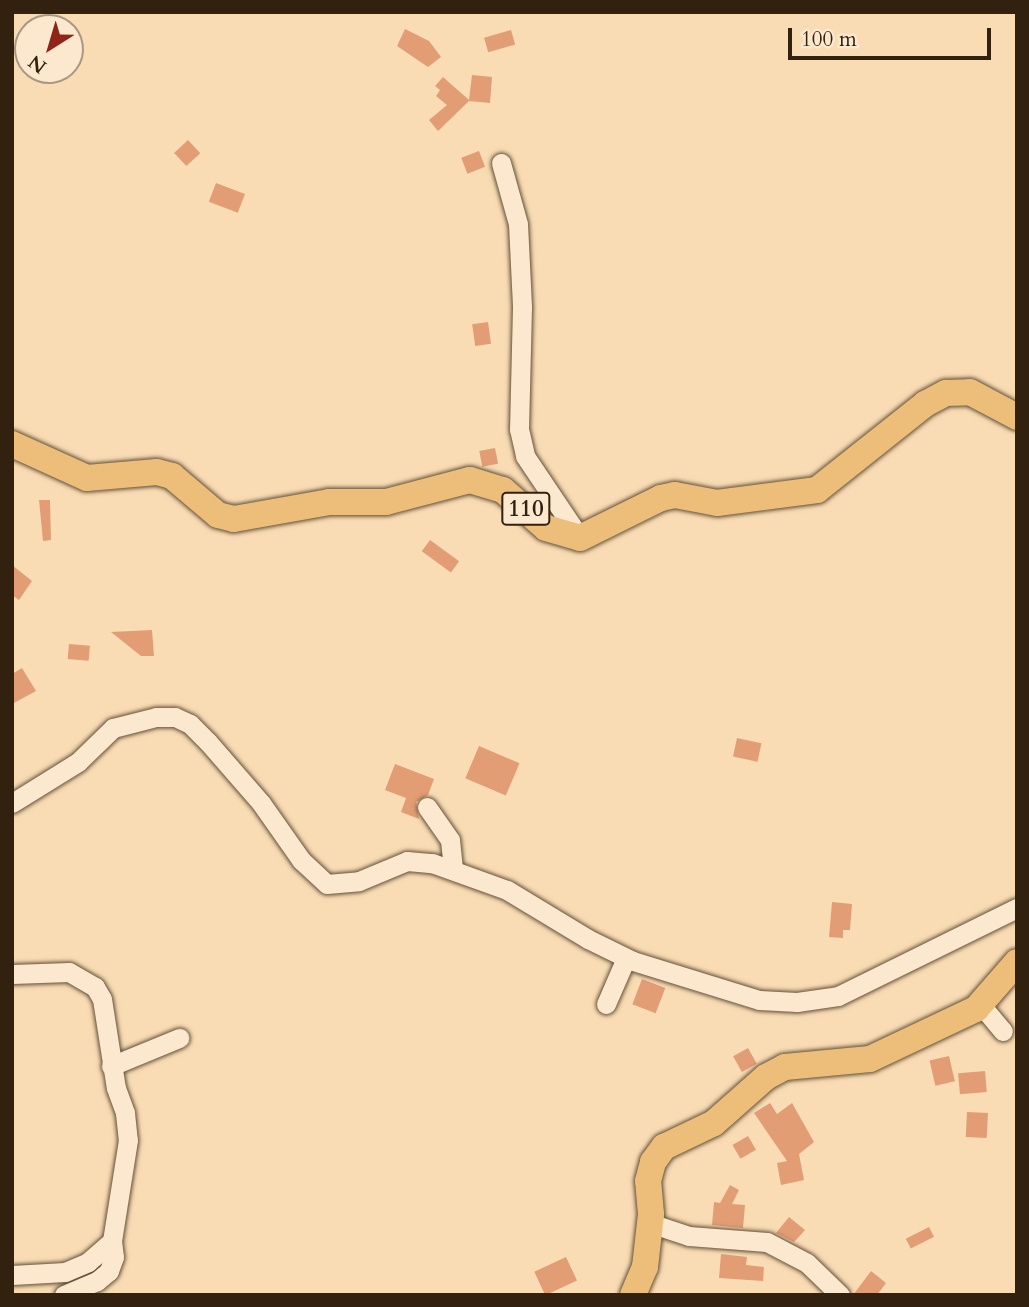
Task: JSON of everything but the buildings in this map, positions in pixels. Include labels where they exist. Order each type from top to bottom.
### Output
[{"type":"main road","name":"110","points":[[12,444],[87,478],[157,472],[172,476],[218,515],[234,519],[329,502],[386,502],[470,480],[503,490],[546,528],[580,538],[662,498],[675,495],[717,503],[817,490],[925,404],[946,393],[970,392],[1017,417]]},
{"type":"main road","points":[[633,1295],[645,1267],[650,1223],[648,1181],[653,1162],[664,1147],[714,1123],[766,1077],[811,1063],[870,1059],[981,1004],[1017,962]]},
{"type":"street","points":[[501,163],[518,223],[522,307],[519,429],[525,456],[580,538]]},
{"type":"street","points":[[12,803],[78,762],[113,728],[156,717],[175,718],[190,724],[208,742],[261,803],[301,860],[327,884],[359,881],[407,861],[453,870],[508,890],[626,958],[748,997],[797,1002],[838,996],[873,982],[1017,908]]},
{"type":"street","points":[[427,807],[450,840],[453,870]]},
{"type":"street","points":[[606,1003],[626,958]]},
{"type":"street","points":[[12,974],[69,972],[95,987],[102,999],[111,1066],[125,1112],[128,1140],[111,1241],[109,1270],[64,1295]]},
{"type":"street","points":[[981,1004],[1003,1031]]},
{"type":"street","points":[[111,1066],[180,1038]]},
{"type":"street","points":[[650,1223],[689,1236],[767,1242],[807,1263],[840,1295]]},
{"type":"street","points":[[12,1275],[65,1272],[88,1262],[111,1241]]}]
